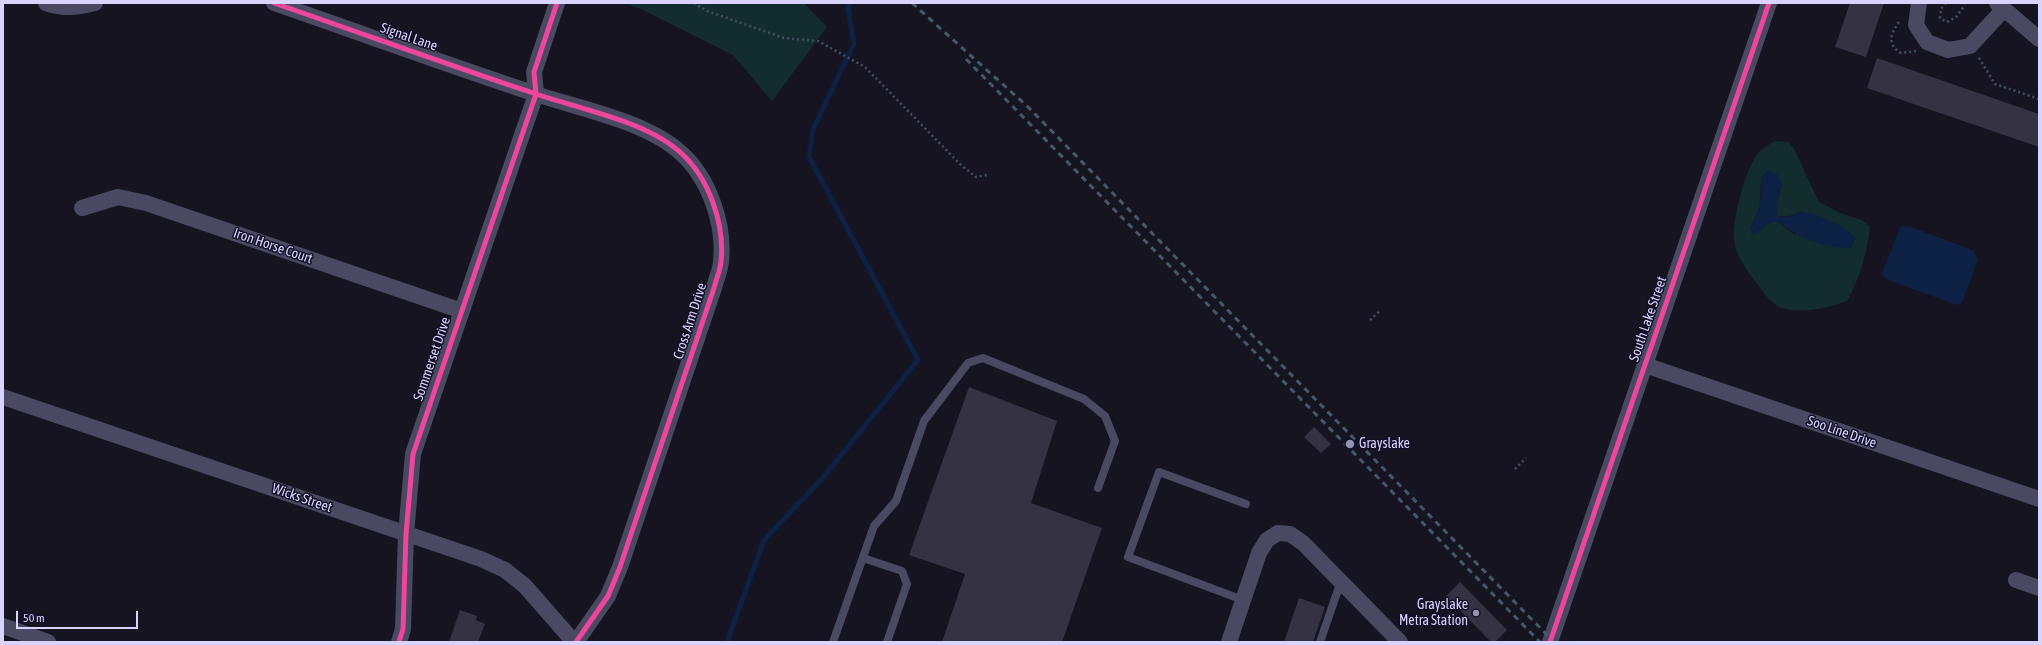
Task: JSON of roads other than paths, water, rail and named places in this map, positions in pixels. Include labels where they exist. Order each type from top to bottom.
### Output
[{"type":"street","points":[[46,3],[53,6],[81,6],[95,3]]},
{"type":"street","name":"Signal Lane","points":[[274,3],[536,94]]},
{"type":"street","points":[[536,94],[534,72],[557,3]]},
{"type":"street","name":"South Lake Street","points":[[1550,642],[1769,3]]},
{"type":"street","points":[[1919,3],[1916,25],[1927,42],[1948,50],[1970,46],[2000,6],[2039,39]]},
{"type":"street","name":"Sommerset Drive","points":[[400,642],[403,629],[406,534],[413,454],[536,94]]},
{"type":"street","name":"Cross Arm Drive","points":[[536,94],[634,126],[659,137],[680,152],[696,169],[708,188],[720,232],[721,262],[714,288],[620,567],[608,596],[575,642]]},
{"type":"street","name":"Iron Horse Court","points":[[82,208],[118,197],[146,203],[462,311]]},
{"type":"street","name":"Soo Line Drive","points":[[1645,366],[2039,499]]},
{"type":"street","name":"Wicks Street","points":[[3,397],[481,559],[506,570],[525,586],[575,642]]},
{"type":"street","points":[[1229,642],[1259,553],[1267,540],[1278,532],[1290,534],[1303,543],[1400,642]]},
{"type":"street","points":[[2016,580],[2039,588]]},
{"type":"street","points":[[3,626],[48,642]]},
{"type":"lane","points":[[833,642],[874,526],[896,501],[924,421],[968,363],[983,358],[1084,399],[1105,416],[1115,441],[1098,488]]},
{"type":"lane","points":[[1243,600],[1128,557],[1159,472],[1246,504]]},
{"type":"lane","points":[[863,558],[902,571],[907,584],[887,642]]},
{"type":"lane","points":[[1320,642],[1341,581]]},
{"type":"water","points":[[1768,170],[1777,174],[1782,184],[1777,202],[1776,215],[1783,217],[1801,211],[1830,221],[1844,228],[1856,238],[1851,248],[1841,248],[1811,241],[1793,232],[1777,221],[1768,224],[1752,236],[1750,229],[1760,204],[1761,177]]},
{"type":"water","points":[[1908,226],[1973,250],[1978,259],[1962,303],[1957,305],[1888,280],[1882,274],[1900,227]]},
{"type":"waterway","points":[[727,642],[764,540],[821,480],[918,360],[809,157],[813,129],[854,44],[848,8],[850,3]]},
{"type":"railway","points":[[912,3],[1027,106],[1554,642]]},
{"type":"railway","points":[[966,59],[1540,642]]},
{"type":"place","name":"Grayslake","points":[[1350,444]]},
{"type":"place","name":"Grayslake Metra Station","points":[[1476,613]]}]
